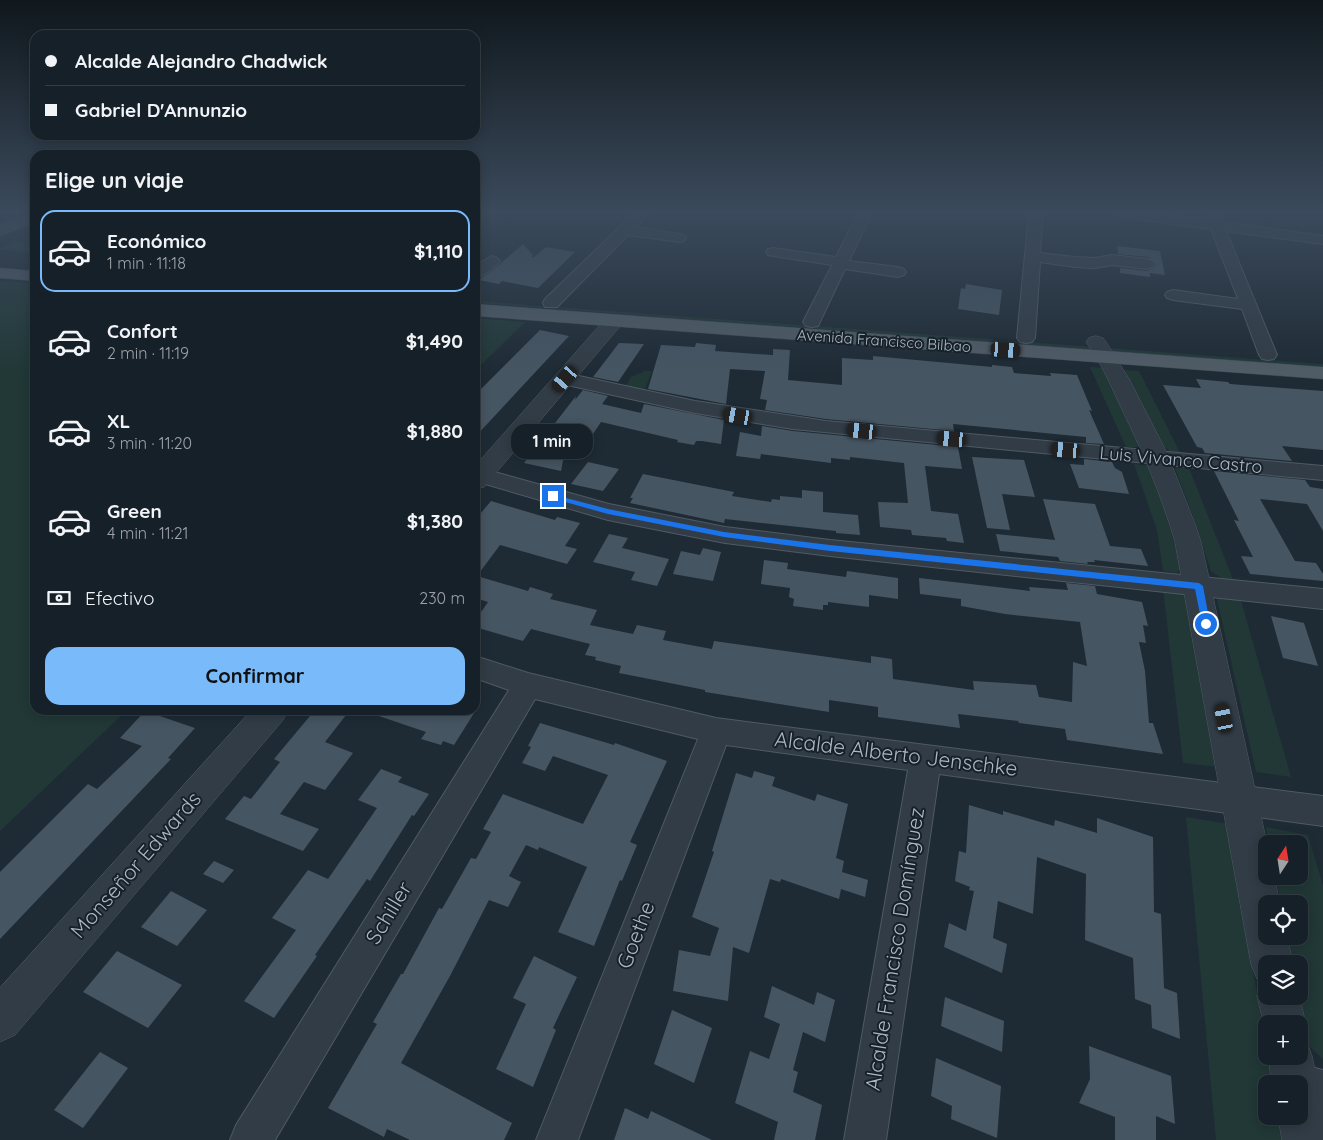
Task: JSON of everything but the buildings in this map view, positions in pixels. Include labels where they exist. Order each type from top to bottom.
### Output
[{"type":"main road","points":[[0,273],[30,276]]},
{"type":"main road","name":"Avenida Francisco Bilbao","points":[[480,297],[1026,338],[1101,350],[1323,373]]},
{"type":"main road","name":"Avenida Francisco Bilbao","points":[[480,310],[614,321],[1101,350],[1268,355],[1323,359]]},
{"type":"main road","points":[[614,321],[631,313],[653,310]]},
{"type":"street","points":[[551,303],[588,266]]},
{"type":"street","points":[[812,322],[838,266]]},
{"type":"street","points":[[861,266],[898,272]]},
{"type":"street","points":[[1026,338],[1032,266]]},
{"type":"street","points":[[1233,266],[1268,355]]},
{"type":"street","points":[[1173,295],[1248,305]]},
{"type":"street","points":[[480,475],[614,321]]},
{"type":"street","points":[[1101,350],[1158,458],[1181,516],[1199,586],[1259,895]]},
{"type":"street","name":"Luis Vivanco Castro","points":[[565,379],[680,405],[757,419],[826,428],[1323,473]]},
{"type":"street","points":[[480,479],[608,512],[724,535],[830,548],[1323,599]]},
{"type":"street","name":"Alcalde Alberto Jenschke","points":[[480,669],[528,685],[716,731],[1323,811]]},
{"type":"street","name":"Schiller","points":[[251,1140],[528,685]]},
{"type":"street","name":"Monseñor Edwards","points":[[0,1020],[268,715]]},
{"type":"street","name":"Goethe","points":[[556,1140],[716,731]]},
{"type":"street","name":"Alcalde Francisco Domínguez","points":[[864,1140],[926,758]]},
{"type":"street","points":[[1308,1087],[1323,1091]]},
{"type":"street","points":[[1303,1125],[1306,1140]]},
{"type":"green space","points":[[0,281],[30,283],[30,715],[122,715],[0,831]]},
{"type":"green space","points":[[480,301],[1323,364],[1323,367],[480,303]]},
{"type":"green space","points":[[480,318],[525,322],[480,366]]},
{"type":"green space","points":[[1090,367],[1105,368],[1140,444],[1138,447],[1126,447]]},
{"type":"green space","points":[[1124,370],[1139,371],[1180,453],[1171,452],[1162,445]]},
{"type":"green space","points":[[645,371],[652,371],[645,389],[626,386],[631,377]]},
{"type":"green space","points":[[1134,464],[1149,466],[1155,474],[1181,568],[1177,573],[1163,571],[1157,530]]},
{"type":"green space","points":[[1189,468],[1234,582],[1221,578],[1211,571],[1175,469]]},
{"type":"green space","points":[[1163,588],[1179,592],[1191,601],[1227,768],[1183,763]]},
{"type":"green space","points":[[1240,597],[1291,777],[1256,772],[1217,599]]},
{"type":"green space","points":[[1186,817],[1228,824],[1261,1015],[1258,1015],[1258,1065],[1270,1065],[1271,1075],[1258,1075],[1258,1125],[1280,1125],[1283,1140],[1216,1140]]},
{"type":"green space","points":[[1266,827],[1308,835],[1267,835]]},
{"type":"green space","points":[[1308,835],[1323,886],[1323,1059],[1308,1045],[1308,1015],[1302,1015],[1300,1005],[1308,1005],[1308,955],[1290,955],[1289,945],[1308,945],[1308,895],[1279,895],[1278,885],[1308,885]]},
{"type":"route","points":[[553,496],[608,512],[724,535],[830,548],[1199,586],[1206,624]]}]
